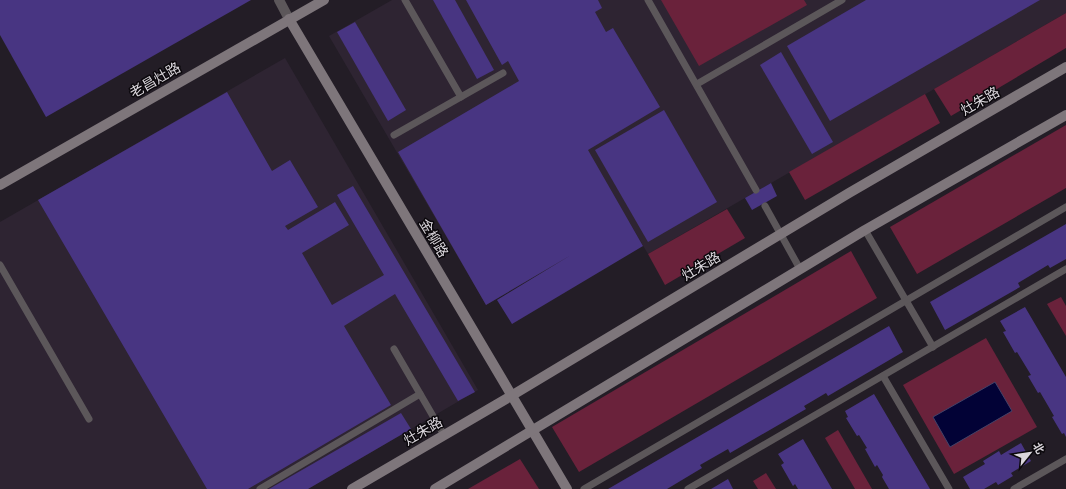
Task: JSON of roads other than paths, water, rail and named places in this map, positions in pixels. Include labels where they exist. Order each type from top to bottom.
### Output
[{"type":"main road","name":"老昌灶路","points":[[0,185],[324,0]]},
{"type":"main road","name":"金柳路","points":[[289,19],[567,489]]},
{"type":"main road","name":"灶朱路","points":[[352,489],[512,396],[781,234],[1066,67]]},
{"type":"main road","points":[[435,489],[865,230],[1066,115]]},
{"type":"street","name":"金柳路","points":[[279,0],[289,19]]},
{"type":"lane","points":[[405,0],[461,97]]},
{"type":"lane","points":[[648,0],[756,190]]},
{"type":"lane","points":[[697,84],[842,0]]},
{"type":"lane","points":[[394,135],[503,74]]},
{"type":"lane","points":[[765,206],[800,269]]},
{"type":"lane","points":[[584,489],[1066,207]]},
{"type":"lane","points":[[865,230],[933,347]]},
{"type":"lane","points":[[0,265],[89,418]]},
{"type":"lane","points":[[688,489],[1066,269]]},
{"type":"lane","points":[[394,349],[444,436]]},
{"type":"lane","points":[[882,376],[949,489]]},
{"type":"lane","points":[[260,489],[420,394]]},
{"type":"lane","points":[[1014,489],[1066,458]]}]
